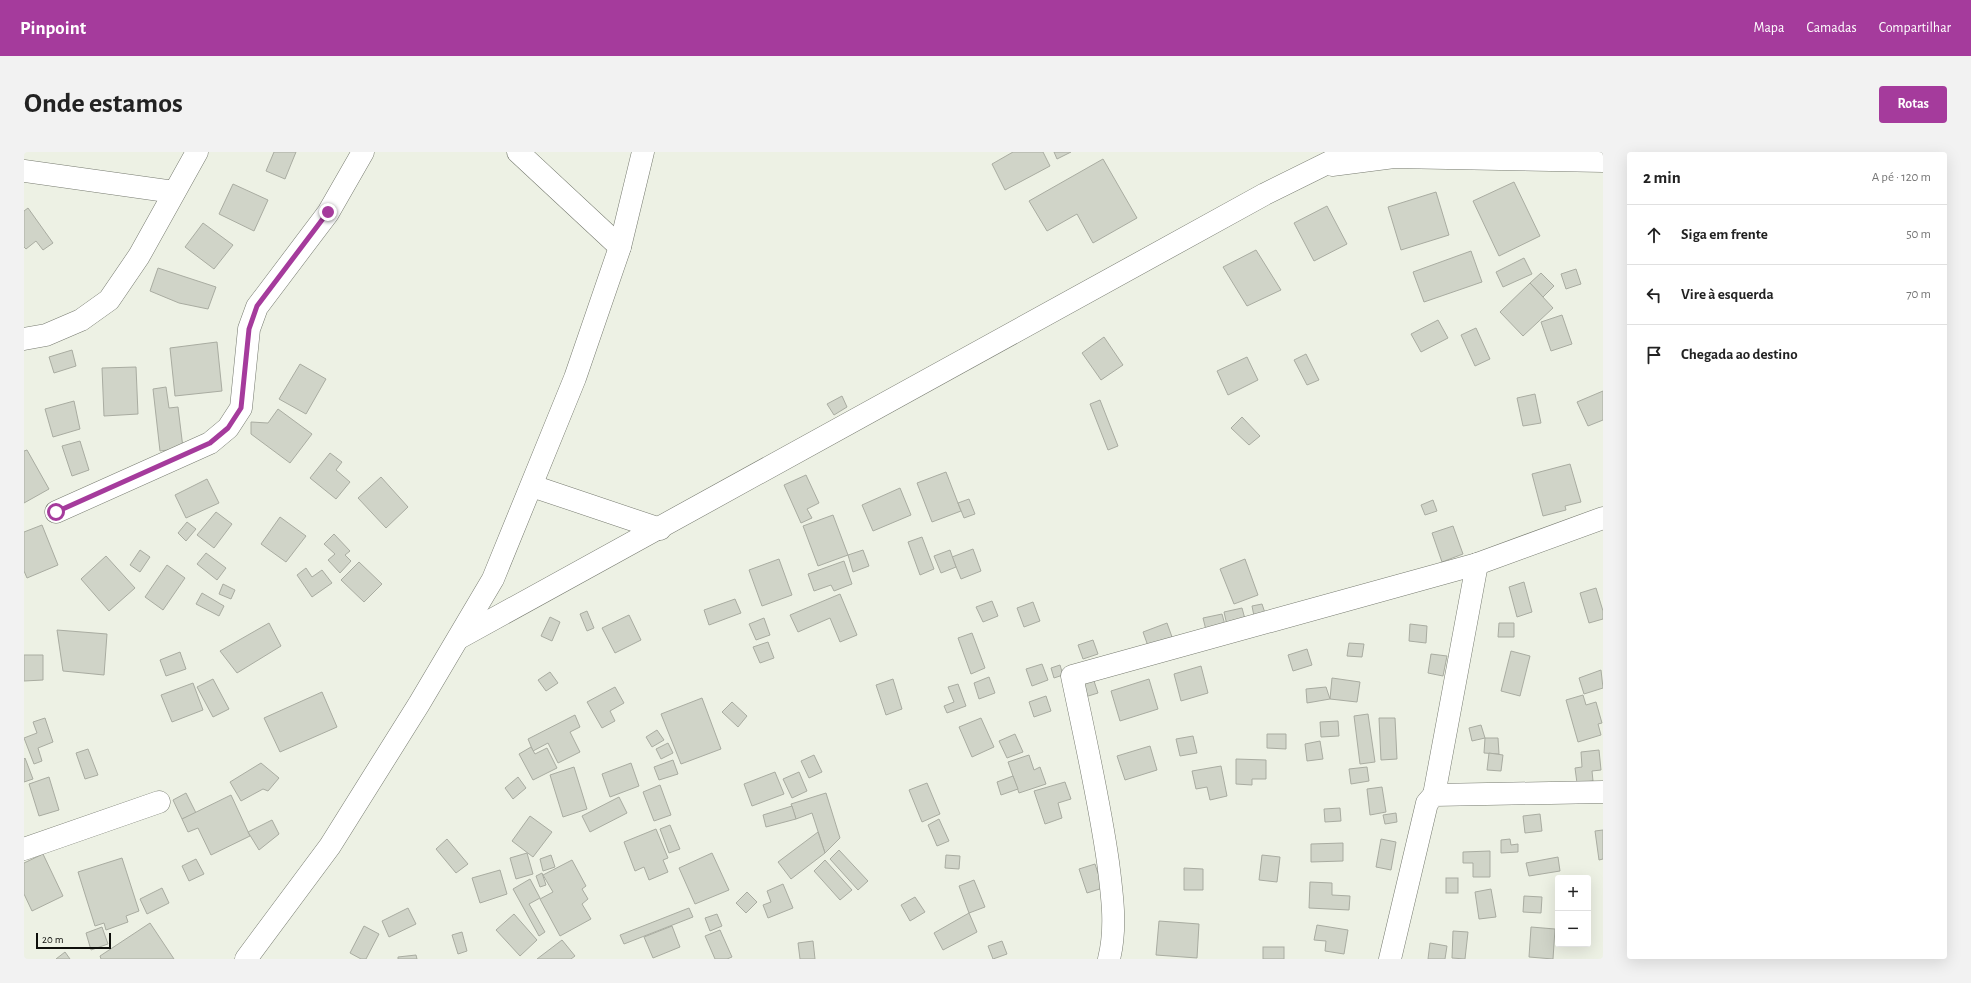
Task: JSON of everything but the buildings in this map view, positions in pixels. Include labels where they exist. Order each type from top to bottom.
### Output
[{"type":"main road","points":[[24,339],[46,335],[81,320],[108,300],[139,256],[197,152]]},
{"type":"main road","points":[[56,512],[210,443],[228,428],[241,408],[249,329],[257,306],[328,212],[363,152]]},
{"type":"main road","points":[[518,152],[620,247]]},
{"type":"main road","points":[[246,959],[330,846],[459,638],[493,579],[576,378],[620,247],[643,152]]},
{"type":"main road","points":[[459,638],[1251,202],[1350,152]]},
{"type":"main road","points":[[1321,166],[1394,157],[1603,161]]},
{"type":"main road","points":[[24,171],[174,192]]},
{"type":"main road","points":[[532,486],[660,528]]},
{"type":"main road","points":[[1109,959],[1112,945],[1114,908],[1102,819],[1072,676],[1477,564],[1603,518]]},
{"type":"main road","points":[[1390,959],[1427,803],[1434,795],[1477,564]]},
{"type":"main road","points":[[1434,795],[1603,792]]},
{"type":"main road","points":[[24,849],[159,802]]},
{"type":"route","points":[[56,512],[210,443],[228,428],[241,408],[249,329],[257,306],[328,212]]}]
